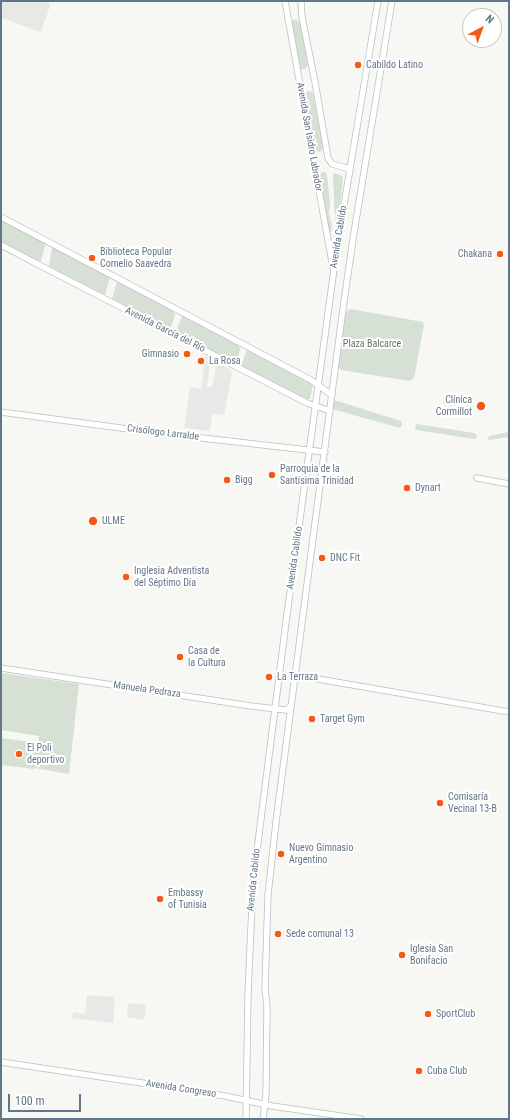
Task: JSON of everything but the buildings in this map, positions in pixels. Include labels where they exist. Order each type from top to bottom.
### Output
[{"type":"main road","name":"Avenida San Isidro Labrador","points":[[285,1],[326,235],[334,272]]},
{"type":"main road","name":"Avenida San Isidro Labrador","points":[[301,1],[302,17],[328,158],[332,164],[350,169]]},
{"type":"main road","name":"Avenida Cabildo","points":[[246,1119],[248,994],[252,893],[318,384],[350,169],[378,1]]},
{"type":"main road","name":"Avenida Cabildo","points":[[263,1119],[265,1105],[269,887],[295,675],[352,245],[392,1]]},
{"type":"main road","points":[[1,217],[272,359],[318,384],[332,395]]},
{"type":"main road","name":"Avenida García del Río","points":[[1,245],[315,407],[330,411]]},
{"type":"main road","name":"Crisólogo Larralde","points":[[1,412],[325,452]]},
{"type":"main road","points":[[477,478],[509,484]]},
{"type":"main road","name":"Manuela Pedraza","points":[[1,668],[275,709],[286,710],[292,706]]},
{"type":"main road","points":[[295,675],[509,712]]},
{"type":"main road","name":"Avenida Congreso","points":[[1,1062],[162,1086],[246,1100],[265,1105],[361,1119]]},
{"type":"shaded area","points":[[1,1],[48,1],[50,6],[41,32],[1,18]]},
{"type":"shaded area","points":[[205,356],[211,359],[207,387],[212,387],[217,362],[230,369],[232,373],[224,415],[212,414],[210,431],[184,428],[190,387],[201,389]]},
{"type":"shaded area","points":[[87,995],[115,997],[113,1023],[72,1018],[73,1012],[85,1014]]},
{"type":"shaded area","points":[[128,1003],[146,1005],[144,1020],[127,1017]]},
{"type":"green space","points":[[296,19],[300,23],[308,65],[305,69],[301,69],[299,67],[291,23]]},
{"type":"green space","points":[[307,91],[312,92],[313,94],[324,148],[320,152],[316,151],[315,148],[304,96]]},
{"type":"green space","points":[[322,172],[325,172],[327,175],[330,202],[329,213],[332,226],[331,232],[329,233],[319,176]]},
{"type":"green space","points":[[335,173],[342,176],[343,179],[338,224],[335,221],[333,174]]},
{"type":"green space","points":[[1,221],[46,243],[40,263],[1,242]]},
{"type":"green space","points":[[52,247],[110,277],[105,295],[49,267]]},
{"type":"green space","points":[[117,281],[173,311],[175,315],[171,327],[168,328],[112,299]]},
{"type":"green space","name":"Plaza Balcarce","points":[[350,309],[423,322],[424,325],[414,378],[410,381],[341,370],[338,367],[345,315]]},
{"type":"green space","points":[[182,316],[238,344],[240,349],[237,360],[234,363],[176,332]]},
{"type":"green space","points":[[247,349],[310,382],[313,385],[310,399],[307,400],[241,367]]},
{"type":"green space","points":[[334,400],[401,421],[402,425],[400,428],[332,409]]},
{"type":"green space","points":[[417,424],[474,433],[477,436],[474,439],[416,430],[415,426]]},
{"type":"green space","points":[[509,432],[509,437],[488,440],[489,436]]},
{"type":"green space","points":[[1,673],[79,684],[69,774],[34,768],[1,765],[1,738],[38,743],[39,736],[1,730]]},
{"type":"place","name":"Cabildo Latino","points":[[358,65]]},
{"type":"place","name":"Chakana","points":[[500,254]]},
{"type":"place","name":"Biblioteca Popular Cornelio Saavedra","points":[[92,258]]},
{"type":"place","name":"Gimnasio","points":[[187,354]]},
{"type":"place","name":"La Rosa","points":[[201,361]]},
{"type":"place","name":"Clínica Cormillot","points":[[481,406]]},
{"type":"place","name":"Parroquia de la Santísima Trinidad","points":[[272,475]]},
{"type":"place","name":"Bigg","points":[[227,480]]},
{"type":"place","name":"Dynart","points":[[407,488]]},
{"type":"place","name":"ULME","points":[[93,521]]},
{"type":"place","name":"DNC Fit","points":[[322,558]]},
{"type":"place","name":"Inglesia Adventista del Séptimo Día","points":[[126,577]]},
{"type":"place","name":"Casa de la Cultura","points":[[180,657]]},
{"type":"place","name":"La Terraza","points":[[269,677]]},
{"type":"place","name":"Target Gym","points":[[312,719]]},
{"type":"place","name":"El Poli deportivo","points":[[19,754]]},
{"type":"place","name":"Comisaría Vecinal 13-B","points":[[440,803]]},
{"type":"place","name":"Nuevo Gimnasio Argentino","points":[[281,854]]},
{"type":"place","name":"Embassy of Tunisia","points":[[160,899]]},
{"type":"place","name":"Sede comunal 13","points":[[278,934]]},
{"type":"place","name":"Iglesia San Bonifacio","points":[[402,955]]},
{"type":"place","name":"SportClub","points":[[428,1014]]},
{"type":"place","name":"Cuba Club","points":[[419,1071]]}]
